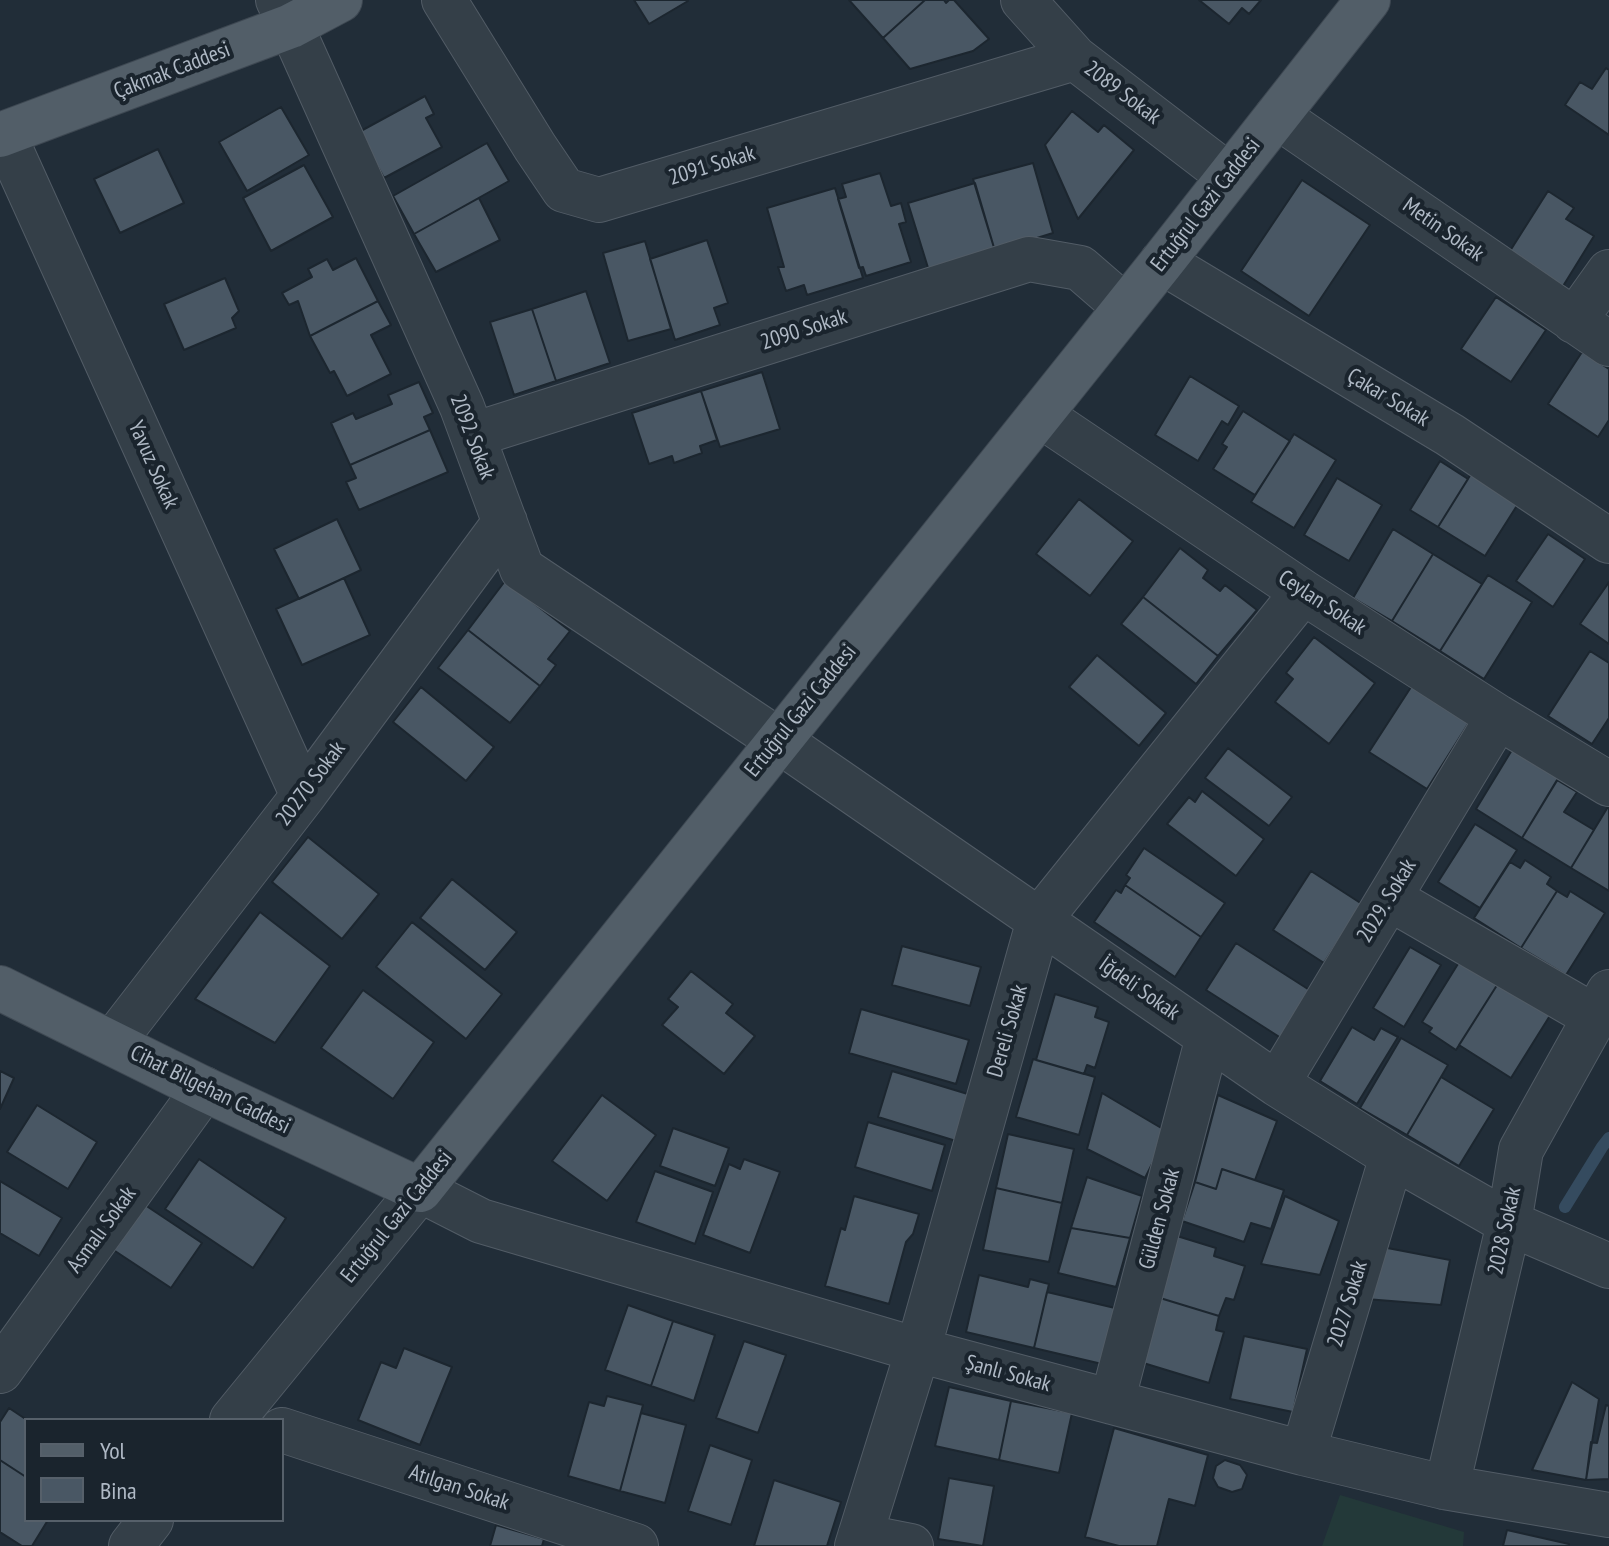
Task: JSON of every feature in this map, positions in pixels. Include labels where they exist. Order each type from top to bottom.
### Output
[{"type":"main road","name":"Çakmak Caddesi","points":[[2,135],[284,13],[340,0]]},
{"type":"main road","name":"Ertuğrul Gazi Caddesi","points":[[420,1190],[1368,0]]},
{"type":"main road","name":"Cihat Bilgehan Caddesi","points":[[0,988],[204,1089],[420,1190]]},
{"type":"street","name":"2091 Sokak","points":[[444,0],[564,190],[599,200],[1075,58]]},
{"type":"street","name":"2089 Sokak","points":[[1023,0],[1075,58],[1229,176]]},
{"type":"street","name":"2092 Sokak","points":[[284,13],[456,393],[522,569],[778,740]]},
{"type":"street","name":"Metin Sokak","points":[[1277,116],[1591,332]]},
{"type":"street","name":"Yavuz Sokak","points":[[2,135],[303,796]]},
{"type":"street","name":"2090 Sokak","points":[[473,435],[1029,259],[1080,268],[1125,307]]},
{"type":"street","name":"Çakar Sokak","points":[[1162,262],[1450,435],[1609,541]]},
{"type":"street","points":[[1591,332],[1609,272]]},
{"type":"street","name":"Ceylan Sokak","points":[[1040,415],[1303,592],[1609,784]]},
{"type":"street","name":"20270 Sokak","points":[[113,1042],[303,796],[505,522]]},
{"type":"street","name":"Dereli Sokak","points":[[859,1541],[918,1350],[1039,920],[1303,592]]},
{"type":"street","name":"2029. Sokak","points":[[1277,1084],[1498,717]]},
{"type":"street","name":"İğdeli Sokak","points":[[778,740],[1277,1084],[1392,1156],[1509,1223],[1609,1266]]},
{"type":"street","points":[[1389,898],[1602,1004]]},
{"type":"street","name":"2028 Sokak","points":[[1444,1487],[1509,1223],[1521,1150],[1602,1004]]},
{"type":"street","name":"Gülden Sokak","points":[[1112,1402],[1208,1037]]},
{"type":"street","name":"Asmalı Sokak","points":[[0,1371],[204,1089]]},
{"type":"street","name":"2027 Sokak","points":[[1303,1453],[1392,1156]]},
{"type":"street","name":"Şanlı Sokak","points":[[420,1190],[481,1221],[918,1350],[1303,1453],[1444,1487],[1609,1515]]},
{"type":"street","name":"Ertuğrul Gazi Caddesi","points":[[240,1418],[420,1190]]},
{"type":"street","name":"Atılgan Sokak","points":[[284,1431],[636,1546]]},
{"type":"street","points":[[131,1546],[149,1522]]},
{"type":"street","points":[[859,1541],[911,1546]]},
{"type":"green space","points":[[1340,1495],[1464,1532],[1463,1546],[1322,1546]]},
{"type":"building","points":[[634,0],[688,0],[688,1],[649,24]]},
{"type":"building","points":[[849,0],[925,0],[883,38]]},
{"type":"building","points":[[925,0],[944,0],[946,3],[954,0],[989,39],[973,51],[910,69],[883,38]]},
{"type":"building","points":[[1199,0],[1261,0],[1249,14],[1242,8],[1229,24]]},
{"type":"building","points":[[1606,68],[1609,70],[1609,135],[1565,105],[1580,82],[1592,89]]},
{"type":"building","points":[[425,96],[434,114],[426,118],[442,147],[384,178],[359,132]]},
{"type":"building","points":[[281,107],[309,155],[247,191],[219,142]]},
{"type":"building","points":[[1072,111],[1098,132],[1104,125],[1134,150],[1078,219],[1045,145]]},
{"type":"building","points":[[487,143],[509,181],[414,234],[393,196]]},
{"type":"building","points":[[158,149],[184,203],[120,233],[94,179]]},
{"type":"building","points":[[1033,163],[1053,233],[995,251],[973,179]]},
{"type":"building","points":[[304,165],[333,217],[271,251],[243,198]]},
{"type":"building","points":[[880,173],[891,206],[901,203],[906,222],[899,224],[911,262],[866,276],[863,267],[859,268],[838,199],[846,197],[842,184]]},
{"type":"building","points":[[1302,180],[1370,225],[1309,316],[1241,271]]},
{"type":"building","points":[[975,183],[995,251],[929,271],[908,203]]},
{"type":"building","points":[[835,188],[863,278],[807,295],[804,285],[786,291],[778,267],[784,267],[767,208]]},
{"type":"building","points":[[1548,191],[1574,208],[1566,219],[1594,236],[1560,291],[1510,251]]},
{"type":"building","points":[[479,198],[500,240],[436,272],[414,234]]},
{"type":"building","points":[[707,240],[728,303],[714,308],[720,325],[675,340],[650,259]]},
{"type":"building","points":[[645,241],[671,329],[628,341],[603,253]]},
{"type":"building","points":[[356,258],[378,301],[310,336],[298,301],[289,305],[282,293],[312,277],[308,269],[327,259],[333,270]]},
{"type":"building","points":[[225,278],[239,311],[232,318],[236,328],[184,350],[164,304]]},
{"type":"building","points":[[586,291],[610,363],[556,381],[532,309]]},
{"type":"building","points":[[1496,297],[1546,330],[1511,382],[1461,349]]},
{"type":"building","points":[[378,301],[391,325],[371,335],[391,374],[347,396],[310,336]]},
{"type":"building","points":[[532,309],[556,381],[514,395],[490,322]]},
{"type":"building","points":[[1582,352],[1609,369],[1609,420],[1598,437],[1548,404]]},
{"type":"building","points":[[762,372],[780,429],[720,447],[701,391]]},
{"type":"building","points":[[1190,376],[1239,406],[1228,425],[1222,421],[1198,461],[1155,435]]},
{"type":"building","points":[[419,382],[433,413],[424,417],[430,430],[350,465],[331,423],[353,413],[356,419],[392,404],[388,395]]},
{"type":"building","points":[[701,391],[717,440],[700,446],[702,453],[674,463],[672,456],[649,464],[632,413]]},
{"type":"building","points":[[1243,411],[1290,441],[1255,495],[1213,469],[1227,447],[1222,444]]},
{"type":"building","points":[[430,430],[448,472],[359,510],[346,482],[356,478],[350,465]]},
{"type":"building","points":[[1294,434],[1336,460],[1294,528],[1251,502]]},
{"type":"building","points":[[1440,461],[1468,479],[1438,527],[1410,510]]},
{"type":"building","points":[[1471,474],[1518,504],[1485,556],[1438,527]]},
{"type":"building","points":[[1337,478],[1382,505],[1349,561],[1304,535]]},
{"type":"building","points":[[1079,499],[1133,541],[1090,596],[1036,554]]},
{"type":"building","points":[[337,519],[361,570],[299,599],[274,549]]},
{"type":"building","points":[[1393,529],[1433,554],[1392,621],[1353,598]]},
{"type":"building","points":[[1548,534],[1585,559],[1553,607],[1516,581]]},
{"type":"building","points":[[1180,548],[1208,570],[1203,578],[1220,591],[1225,585],[1257,610],[1218,656],[1143,597]]},
{"type":"building","points":[[1433,554],[1482,584],[1440,651],[1392,621]]},
{"type":"building","points":[[1488,575],[1532,602],[1484,679],[1440,651]]},
{"type":"building","points":[[344,578],[370,635],[302,665],[276,609]]},
{"type":"building","points":[[505,581],[570,631],[548,659],[556,665],[540,686],[468,630]]},
{"type":"building","points":[[1609,582],[1609,644],[1580,624]]},
{"type":"building","points":[[1143,597],[1218,656],[1196,684],[1121,624]]},
{"type":"building","points":[[468,630],[540,686],[510,723],[438,668]]},
{"type":"building","points":[[1314,637],[1375,683],[1329,744],[1275,702],[1293,679],[1286,673]]},
{"type":"building","points":[[1590,651],[1609,663],[1609,718],[1592,744],[1548,716]]},
{"type":"building","points":[[1097,655],[1166,713],[1139,746],[1069,687]]},
{"type":"building","points":[[1413,684],[1470,721],[1427,789],[1369,752]]},
{"type":"building","points":[[421,687],[494,747],[466,781],[393,722]]},
{"type":"building","points":[[1515,745],[1561,774],[1522,838],[1476,809]]},
{"type":"building","points":[[1228,748],[1292,797],[1269,826],[1205,778]]},
{"type":"building","points":[[1557,780],[1577,792],[1564,812],[1594,830],[1571,868],[1522,838]]},
{"type":"building","points":[[1202,791],[1264,839],[1236,876],[1167,824],[1189,797],[1195,802]]},
{"type":"building","points":[[1609,805],[1609,891],[1571,868]]},
{"type":"building","points":[[1475,824],[1517,850],[1480,908],[1438,882]]},
{"type":"building","points":[[308,837],[379,894],[342,939],[272,882]]},
{"type":"building","points":[[1144,848],[1225,903],[1201,937],[1125,885],[1130,878],[1126,875]]},
{"type":"building","points":[[1525,860],[1551,877],[1547,884],[1557,891],[1521,948],[1474,918],[1510,862],[1520,868]]},
{"type":"building","points":[[1311,871],[1362,904],[1324,963],[1273,930]]},
{"type":"building","points":[[452,879],[517,932],[485,970],[420,918]]},
{"type":"building","points":[[1125,885],[1201,937],[1175,977],[1094,922],[1116,890],[1121,893]]},
{"type":"building","points":[[1557,891],[1567,897],[1570,891],[1605,913],[1566,975],[1521,948]]},
{"type":"building","points":[[260,912],[330,966],[275,1043],[195,999]]},
{"type":"building","points":[[412,922],[502,994],[466,1039],[376,967]]},
{"type":"building","points":[[1236,943],[1311,991],[1281,1038],[1206,990]]},
{"type":"building","points":[[902,946],[981,967],[970,1006],[892,985]]},
{"type":"building","points":[[1410,947],[1441,965],[1404,1027],[1373,1008]]},
{"type":"building","points":[[1461,959],[1499,982],[1456,1050],[1429,1032],[1432,1028],[1422,1022]]},
{"type":"building","points":[[691,971],[733,1004],[726,1013],[755,1036],[724,1074],[662,1025],[678,1007],[668,999]]},
{"type":"building","points":[[1499,982],[1551,1014],[1511,1078],[1459,1045]]},
{"type":"building","points":[[363,990],[434,1042],[393,1099],[321,1048]]},
{"type":"building","points":[[1055,994],[1098,1007],[1095,1017],[1109,1022],[1095,1068],[1087,1065],[1084,1074],[1036,1060]]},
{"type":"building","points":[[861,1009],[969,1040],[956,1084],[849,1053]]},
{"type":"building","points":[[1352,1027],[1374,1040],[1381,1028],[1398,1037],[1357,1104],[1320,1081]]},
{"type":"building","points":[[1401,1038],[1448,1065],[1407,1135],[1360,1108]]},
{"type":"building","points":[[1033,1059],[1095,1077],[1079,1135],[1016,1117]]},
{"type":"building","points":[[0,1071],[14,1078],[0,1109]]},
{"type":"building","points":[[892,1071],[971,1095],[956,1141],[878,1117]]},
{"type":"building","points":[[1441,1077],[1494,1109],[1459,1166],[1407,1135]]},
{"type":"building","points":[[1102,1093],[1168,1132],[1145,1178],[1087,1149]]},
{"type":"building","points":[[602,1095],[656,1135],[607,1201],[552,1161]]},
{"type":"building","points":[[1218,1095],[1277,1121],[1255,1180],[1222,1169],[1216,1189],[1195,1182]]},
{"type":"building","points":[[37,1105],[97,1142],[68,1189],[7,1152]]},
{"type":"building","points":[[868,1122],[945,1145],[932,1191],[855,1167]]},
{"type":"building","points":[[673,1128],[729,1148],[715,1186],[660,1166]]},
{"type":"building","points":[[1008,1134],[1074,1149],[1062,1203],[996,1188]]},
{"type":"building","points":[[199,1159],[286,1218],[253,1268],[165,1209]]},
{"type":"building","points":[[744,1159],[780,1172],[750,1253],[703,1235],[729,1164],[740,1169]]},
{"type":"building","points":[[1222,1169],[1284,1190],[1271,1229],[1251,1223],[1244,1242],[1182,1221],[1195,1182],[1216,1189]]},
{"type":"building","points":[[655,1171],[713,1192],[695,1244],[636,1222]]},
{"type":"building","points":[[1087,1177],[1142,1196],[1130,1238],[1071,1228]]},
{"type":"building","points":[[0,1181],[62,1218],[39,1256],[0,1233]]},
{"type":"building","points":[[996,1188],[1062,1203],[1049,1262],[983,1250]]},
{"type":"building","points":[[854,1196],[919,1214],[913,1234],[906,1242],[889,1304],[825,1286],[841,1228],[845,1230]]},
{"type":"building","points":[[1285,1196],[1339,1221],[1320,1275],[1261,1264]]},
{"type":"building","points":[[142,1203],[202,1243],[171,1288],[112,1249]]},
{"type":"building","points":[[1071,1228],[1130,1238],[1116,1287],[1058,1273]]},
{"type":"building","points":[[1177,1236],[1216,1248],[1214,1256],[1245,1266],[1234,1300],[1226,1298],[1219,1316],[1160,1298]]},
{"type":"building","points":[[1377,1246],[1450,1260],[1441,1305],[1366,1299]]},
{"type":"building","points":[[979,1275],[1028,1287],[1030,1279],[1049,1284],[1034,1348],[966,1332]]},
{"type":"building","points":[[1047,1292],[1115,1308],[1102,1364],[1034,1348]]},
{"type":"building","points":[[1160,1298],[1219,1316],[1216,1330],[1224,1332],[1209,1383],[1140,1362]]},
{"type":"building","points":[[628,1305],[673,1321],[651,1386],[605,1370]]},
{"type":"building","points":[[673,1321],[715,1335],[694,1401],[651,1386]]},
{"type":"building","points":[[1244,1336],[1307,1349],[1293,1412],[1230,1399]]},
{"type":"building","points":[[744,1341],[786,1355],[758,1433],[716,1418]]},
{"type":"building","points":[[404,1348],[452,1367],[420,1445],[358,1420],[381,1362],[396,1368]]},
{"type":"building","points":[[1572,1382],[1599,1399],[1586,1480],[1532,1470]]},
{"type":"building","points":[[949,1387],[1011,1401],[999,1460],[935,1446]]},
{"type":"building","points":[[607,1396],[643,1405],[620,1491],[568,1476],[589,1402],[604,1406]]},
{"type":"building","points":[[1011,1401],[1072,1413],[1059,1473],[999,1460]]},
{"type":"building","points":[[1606,1405],[1609,1406],[1609,1479],[1586,1480],[1591,1442],[1597,1443]]},
{"type":"building","points":[[9,1408],[24,1418],[24,1476],[0,1460],[0,1422]]},
{"type":"building","points":[[641,1413],[686,1425],[665,1503],[620,1491]]},
{"type":"building","points":[[1114,1428],[1208,1455],[1195,1506],[1169,1499],[1157,1546],[1119,1546],[1085,1537]]},
{"type":"building","points":[[710,1445],[752,1460],[731,1525],[688,1511]]},
{"type":"building","points":[[0,1460],[24,1476],[24,1522],[47,1522],[32,1546],[22,1546],[0,1532]]},
{"type":"building","points":[[1225,1460],[1240,1465],[1247,1475],[1242,1489],[1232,1492],[1218,1487],[1213,1478],[1216,1466]]},
{"type":"building","points":[[949,1478],[994,1486],[983,1546],[938,1539]]},
{"type":"building","points":[[774,1480],[841,1502],[827,1546],[754,1546]]},
{"type":"building","points":[[496,1525],[544,1539],[542,1546],[490,1546]]},
{"type":"building","points":[[1507,1530],[1569,1544],[1569,1546],[1503,1546]]},
{"type":"waterway","points":[[1565,1207],[1609,1138]]}]
